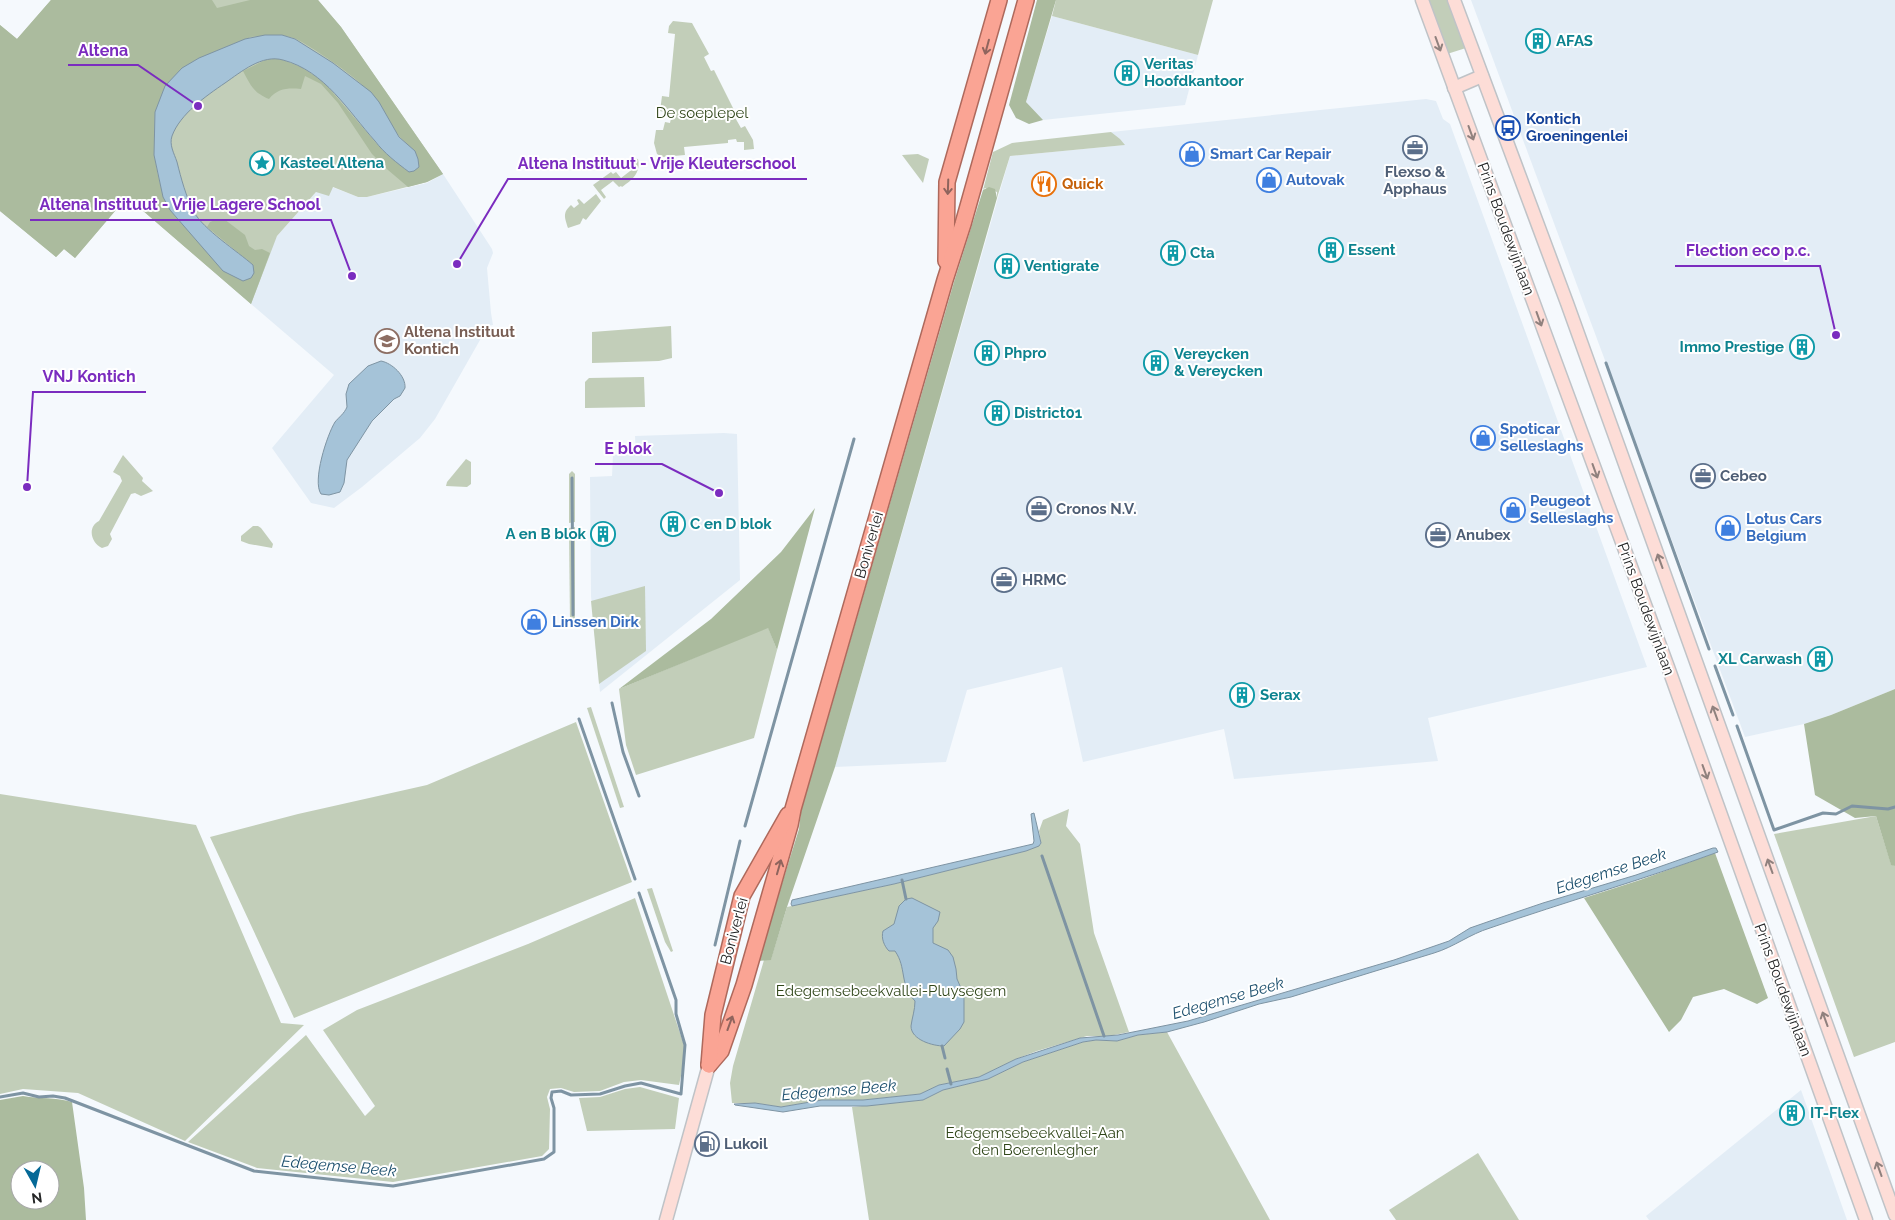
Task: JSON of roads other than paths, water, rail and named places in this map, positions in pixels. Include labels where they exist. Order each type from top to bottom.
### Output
[{"type":"highway","name":"Boniverlei","points":[[946,280],[947,182],[1000,0]]},
{"type":"highway","name":"Boniverlei","points":[[709,1065],[721,1051],[744,986],[775,881],[793,809],[989,136],[1026,0]]},
{"type":"highway","name":"Boniverlei","points":[[709,1065],[713,1015],[742,896],[786,817],[793,809]]},
{"type":"main road","name":"Prins Boudewijnlaan","points":[[1422,0],[1668,667],[1866,1220]]},
{"type":"main road","name":"Prins Boudewijnlaan","points":[[1454,0],[1567,303],[1895,1215]]},
{"type":"main road","points":[[1454,88],[1482,76]]},
{"type":"main road","name":"Boniverlei","points":[[666,1220],[709,1065]]},
{"type":"water","points":[[265,35],[282,35],[295,39],[333,63],[371,92],[379,102],[399,137],[415,151],[419,167],[409,172],[395,161],[335,93],[298,65],[275,59],[260,62],[245,69],[187,113],[176,128],[171,143],[184,187],[198,219],[212,233],[253,265],[254,273],[251,278],[243,281],[223,271],[170,210],[163,197],[154,155],[155,112],[165,86],[182,68],[199,58],[245,39]]},
{"type":"water","points":[[381,361],[390,364],[398,371],[405,383],[405,388],[400,396],[394,399],[372,421],[347,460],[344,483],[340,492],[329,495],[321,494],[318,479],[319,469],[332,428],[347,407],[346,394],[349,384],[368,366]]},
{"type":"water","points":[[1034,813],[1041,843],[1039,846],[1026,851],[894,884],[792,906],[791,904],[792,900],[1033,844],[1031,814]]},
{"type":"water","points":[[1716,848],[1718,852],[1483,931],[1434,953],[1291,997],[1259,1004],[1167,1032],[1138,1035],[1117,1041],[1096,1040],[1083,1042],[1023,1062],[988,1079],[943,1090],[923,1100],[867,1106],[820,1106],[783,1112],[734,1104],[755,1103],[781,1107],[822,1100],[863,1100],[920,1094],[939,1085],[979,1077],[1016,1059],[1080,1038],[1118,1035],[1188,1021],[1394,960],[1449,941],[1470,928],[1543,903],[1636,875]]},
{"type":"water","points":[[912,898],[940,912],[938,921],[933,928],[933,943],[948,950],[953,957],[957,979],[964,995],[964,1022],[944,1046],[923,1041],[912,1031],[915,1001],[907,988],[899,957],[895,951],[889,951],[884,944],[883,931],[894,924],[899,906],[906,899]]},
{"type":"waterway","points":[[1606,363],[1709,649]]},
{"type":"waterway","points":[[745,826],[854,439]]},
{"type":"waterway","points":[[572,478],[573,615]]},
{"type":"waterway","points":[[1715,666],[1733,715]]},
{"type":"waterway","points":[[612,703],[623,752],[639,796]]},
{"type":"waterway","points":[[579,719],[635,879]]},
{"type":"waterway","name":"Edegemse Beek","points":[[1737,726],[1774,830],[1823,813],[1836,814],[1852,806],[1888,809],[1895,807]]},
{"type":"waterway","points":[[715,945],[740,841]]},
{"type":"waterway","points":[[1042,856],[1104,1036]]},
{"type":"waterway","points":[[902,880],[906,899]]},
{"type":"waterway","name":"Edegemse Beek","points":[[0,1097],[23,1093],[39,1097],[53,1096],[65,1098],[254,1171],[393,1186],[544,1159],[554,1152],[552,1092],[561,1091],[571,1095],[600,1094],[641,1083],[681,1094],[685,1045],[676,1014],[676,1000],[639,893]]},
{"type":"waterway","points":[[942,1046],[945,1058]]},
{"type":"waterway","points":[[947,1069],[951,1084]]},
{"type":"place","name":"AFAS","points":[[1538,41]]},
{"type":"place","name":"Veritas Hoofdkantoor","points":[[1127,73]]},
{"type":"place","name":"Altena","points":[[198,106]]},
{"type":"place","name":"Kontich Groeningenlei","points":[[1508,128]]},
{"type":"place","name":"Flexso & Apphaus","points":[[1415,148]]},
{"type":"place","name":"Smart Car Repair","points":[[1192,154]]},
{"type":"place","name":"Kasteel Altena","points":[[262,163]]},
{"type":"place","name":"Autovak","points":[[1269,180]]},
{"type":"place","name":"Quick","points":[[1044,184]]},
{"type":"place","name":"Essent","points":[[1331,250]]},
{"type":"place","name":"Cta","points":[[1173,253]]},
{"type":"place","name":"Altena Instituut - Vrije Kleuterschool","points":[[457,264]]},
{"type":"place","name":"Ventigrate","points":[[1007,266]]},
{"type":"place","name":"Altena Instituut - Vrije Lagere School","points":[[352,276]]},
{"type":"place","name":"Flection eco p.c.","points":[[1836,335]]},
{"type":"place","name":"Altena Instituut Kontich","points":[[387,341]]},
{"type":"place","name":"Immo Prestige","points":[[1802,347]]},
{"type":"place","name":"Phpro","points":[[987,353]]},
{"type":"place","name":"Vereycken & Vereycken","points":[[1156,363]]},
{"type":"place","name":"District01","points":[[997,413]]},
{"type":"place","name":"Spoticar Selleslaghs","points":[[1483,438]]},
{"type":"place","name":"Cebeo","points":[[1703,476]]},
{"type":"place","name":"VNJ Kontich","points":[[27,487]]},
{"type":"place","name":"E blok","points":[[719,493]]},
{"type":"place","name":"Cronos N.V.","points":[[1039,509]]},
{"type":"place","name":"Peugeot Selleslaghs","points":[[1513,510]]},
{"type":"place","name":"C en D blok","points":[[673,524]]},
{"type":"place","name":"Lotus Cars Belgium","points":[[1728,528]]},
{"type":"place","name":"A en B blok","points":[[603,534]]},
{"type":"place","name":"Anubex","points":[[1438,535]]},
{"type":"place","name":"HRMC","points":[[1004,580]]},
{"type":"place","name":"Linssen Dirk","points":[[534,622]]},
{"type":"place","name":"XL Carwash","points":[[1820,659]]},
{"type":"place","name":"Serax","points":[[1242,695]]},
{"type":"place","name":"IT-Flex","points":[[1792,1113]]},
{"type":"place","name":"Lukoil","points":[[707,1144]]},
{"type":"park label","name":"De soeplepel","points":[[702,113]]},
{"type":"park label","name":"Edegemsebeekvallei-Pluysegem","points":[[891,991]]},
{"type":"park label","name":"Edegemsebeekvallei-Aan den Boerenlegher","points":[[1035,1142]]}]
